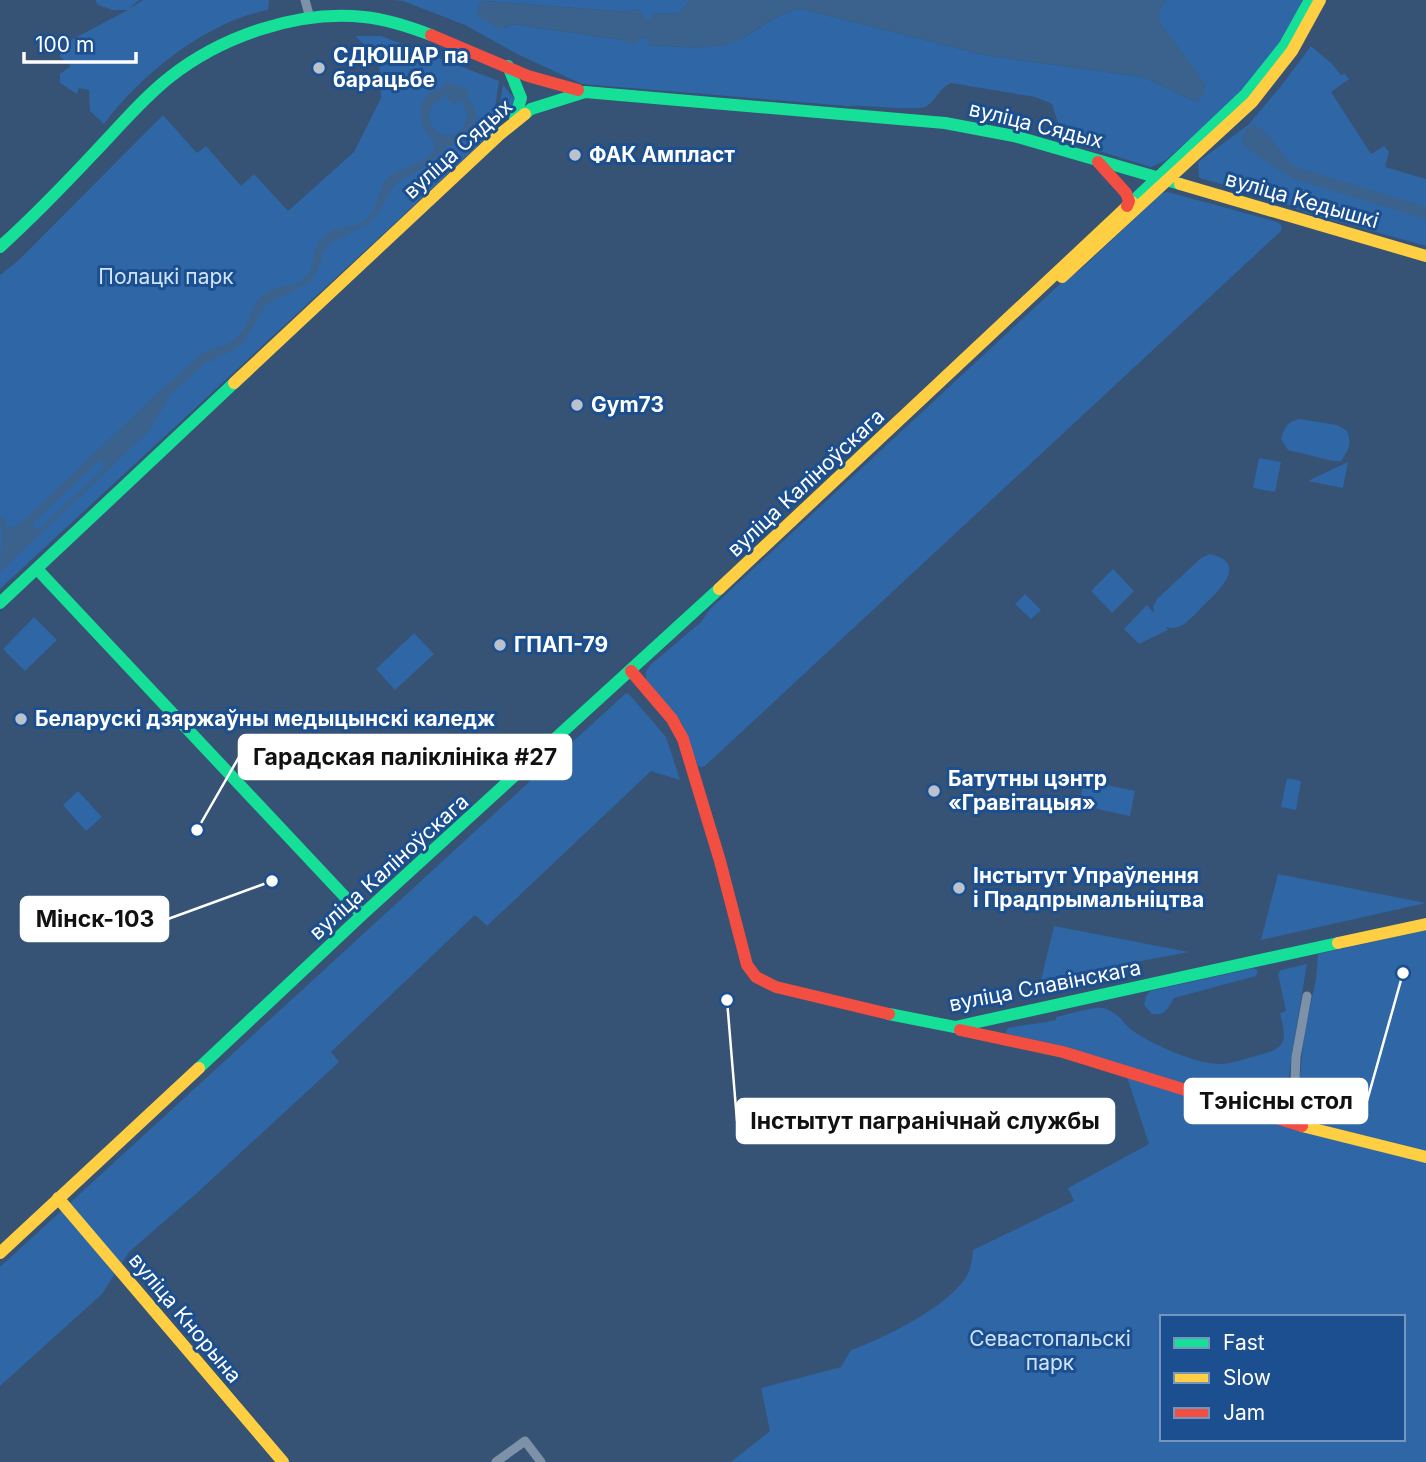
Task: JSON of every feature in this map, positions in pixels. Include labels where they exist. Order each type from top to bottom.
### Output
[{"type":"main road","name":"вуліца Каліноўскага","points":[[989,338],[1089,254],[1259,81],[1297,27],[1310,0]]},
{"type":"main road","name":"вуліца Каліноўскага","points":[[0,1253],[362,915],[631,671],[989,338],[1126,206],[1162,179],[1265,87],[1304,32],[1320,0]]},
{"type":"main road","points":[[0,247],[57,192],[142,102],[174,74],[216,48],[248,33],[310,18],[345,16],[378,19],[427,32],[556,87],[585,92]]},
{"type":"main road","points":[[508,66],[521,98],[521,106],[513,123]]},
{"type":"main road","name":"вуліца Сядых","points":[[0,603],[513,123],[542,104],[585,92],[945,123],[1014,136],[1162,179]]},
{"type":"main road","points":[[1095,159],[1126,193],[1129,201],[1126,206]]},
{"type":"main road","name":"вуліца Кедышкі","points":[[1162,179],[1426,256]]},
{"type":"main road","points":[[37,569],[362,915]]},
{"type":"main road","name":"вуліца Славінскага","points":[[631,671],[673,719],[683,739],[720,861],[745,958],[751,972],[776,987],[946,1027],[994,1019],[1426,924]]},
{"type":"main road","points":[[994,1019],[997,1036]]},
{"type":"main road","points":[[946,1027],[1079,1056],[1293,1124],[1426,1157]]},
{"type":"main road","name":"вуліца Кнорына","points":[[58,1198],[283,1462]]},
{"type":"street","points":[[305,0],[310,18]]},
{"type":"street","points":[[1293,1124],[1296,1057],[1307,996]]},
{"type":"street","points":[[496,1462],[525,1441],[541,1462]]},
{"type":"green space","points":[[95,0],[139,0],[129,9],[143,0],[269,0],[268,10],[222,26],[177,53],[136,87],[104,124],[90,111],[89,90],[79,88],[77,94],[60,83],[60,74],[71,66],[59,56],[71,40],[128,10],[113,10],[98,5]]},
{"type":"green space","points":[[391,0],[690,0],[679,13],[652,14],[651,19],[644,19],[640,11],[635,9],[626,12],[486,1],[480,3],[477,11],[504,28],[512,24],[623,40],[633,44],[642,37],[649,38],[648,45],[690,47],[722,45],[741,39],[783,14],[802,9],[984,55],[1143,77],[1195,101],[1205,85],[1160,23],[1160,9],[1166,0],[1305,0],[1294,23],[1248,86],[1165,161],[1151,167],[1066,141],[1052,104],[1035,97],[951,83],[927,106],[902,108],[847,106],[582,84],[517,54],[465,25],[403,1]]},
{"type":"green space","name":"Полацкі парк","points":[[355,36],[381,36],[499,81],[491,134],[0,589],[0,275],[19,260],[163,115],[197,153],[206,146],[241,186],[254,174],[288,211],[354,152],[381,98],[379,59]]},
{"type":"green space","points":[[1311,46],[1341,75],[1345,74],[1349,79],[1331,92],[1371,154],[1384,146],[1389,152],[1385,167],[1426,179],[1426,246],[1307,213],[1272,198],[1199,178],[1198,162],[1248,125]]},
{"type":"green space","points":[[503,85],[515,99],[512,111],[496,127]]},
{"type":"green space","points":[[1168,192],[1277,222],[1282,226],[1281,231],[705,766],[698,766],[682,723],[646,679],[649,666],[701,622],[710,609],[1060,284],[1081,269],[1162,193]]},
{"type":"green space","points":[[1300,419],[1337,425],[1347,431],[1349,447],[1341,461],[1288,450],[1281,439],[1284,431],[1287,425]]},
{"type":"green space","points":[[1259,458],[1281,462],[1275,492],[1253,488]]},
{"type":"green space","points":[[1348,462],[1343,488],[1308,481]]},
{"type":"green space","points":[[1210,554],[1222,558],[1228,564],[1229,570],[1227,578],[1216,593],[1183,625],[1166,627],[1168,630],[1139,644],[1124,629],[1147,605],[1154,613],[1153,607],[1157,599],[1201,558]]},
{"type":"green space","points":[[1113,569],[1134,591],[1112,613],[1091,591]]},
{"type":"green space","points":[[1025,594],[1041,610],[1031,619],[1015,604]]},
{"type":"green space","points":[[34,617],[57,640],[25,671],[3,649]]},
{"type":"green space","points":[[414,633],[434,654],[395,690],[376,669]]},
{"type":"green space","points":[[626,693],[666,737],[680,780],[651,771],[487,926],[475,915],[331,1052],[339,1062],[129,1252],[102,1294],[0,1386],[0,1267]]},
{"type":"green space","points":[[1287,778],[1301,781],[1296,810],[1281,807]]},
{"type":"green space","points":[[1084,780],[1135,791],[1130,816],[1079,805]]},
{"type":"green space","points":[[78,791],[102,817],[86,831],[63,805]]},
{"type":"green space","points":[[1278,874],[1426,903],[1261,940]]},
{"type":"green space","points":[[1054,926],[1189,952],[1041,980]]},
{"type":"green space","points":[[1426,930],[1426,1152],[1304,1120],[1297,1104],[1304,1035],[1316,979],[1318,954]]},
{"type":"green space","points":[[1307,964],[1284,1116],[1180,1086],[1067,1047],[1005,1033],[1008,1028],[1103,1008],[1118,1016],[1131,1030],[1166,1049],[1202,1061],[1231,1063],[1269,1052],[1280,1045],[1284,1036],[1280,1013],[1286,1011],[1278,974],[1281,970]]},
{"type":"green space","points":[[1254,968],[1258,971],[1256,976],[1174,998],[1160,1014],[1152,1014],[1144,1005],[1150,991]]},
{"type":"green space","name":"Севастопальскі парк","points":[[1126,1074],[1426,1162],[1426,1462],[731,1462],[770,1431],[761,1388],[841,1367],[851,1350],[897,1330],[931,1310],[966,1277],[973,1250],[1074,1201],[1068,1188],[1149,1144]]},
{"type":"shaded area","points":[[690,0],[1166,0],[1160,9],[1160,23],[1204,82],[1205,92],[1195,101],[1143,77],[984,55],[802,9],[784,13],[734,42],[691,47],[648,45],[648,38],[642,37],[631,44],[623,40],[512,24],[500,29],[480,18],[477,11],[480,3],[486,1],[626,12],[635,9],[640,11],[645,19],[651,19],[651,14],[679,13]]},
{"type":"shaded area","points":[[445,82],[470,92],[467,96],[477,118],[475,127],[465,140],[445,148],[428,165],[395,184],[376,216],[368,224],[331,242],[309,283],[265,305],[244,342],[204,364],[171,394],[149,431],[0,572],[0,517],[6,518],[6,526],[9,528],[21,523],[195,359],[237,337],[260,298],[275,288],[296,284],[305,278],[312,267],[315,250],[322,238],[333,231],[360,223],[369,216],[390,176],[423,160],[433,150],[435,143],[424,127],[420,111],[426,96],[444,87]],"holes":[[[447,96],[453,104],[462,101],[468,115],[463,129],[450,136],[434,129],[429,115],[433,104]],[[100,460],[104,464],[103,469],[40,528],[34,529],[34,522]]]},
{"type":"shaded area","points":[[1253,125],[1265,133],[1296,167],[1426,207],[1426,219],[1297,180],[1244,146],[1242,136]]},
{"type":"traffic: fast","points":[[1132,202],[1246,94],[1285,45],[1310,0]]},
{"type":"traffic: fast","points":[[0,247],[60,189],[150,94],[170,77],[213,49],[237,38],[287,22],[339,16],[381,20],[431,35]]},
{"type":"traffic: fast","points":[[508,66],[521,98],[515,119]]},
{"type":"traffic: fast","points":[[525,114],[531,109],[585,92],[945,123],[1014,136],[1180,184]]},
{"type":"traffic: fast","points":[[0,603],[234,383]]},
{"type":"traffic: fast","points":[[37,569],[362,915]]},
{"type":"traffic: fast","points":[[199,1068],[719,589]]},
{"type":"traffic: fast","points":[[889,1014],[955,1027],[1338,943]]},
{"type":"traffic: slow","points":[[1062,277],[1252,102],[1292,51],[1320,0]]},
{"type":"traffic: slow","points":[[234,383],[499,135],[525,114]]},
{"type":"traffic: slow","points":[[1180,184],[1426,256]]},
{"type":"traffic: slow","points":[[719,589],[1132,202]]},
{"type":"traffic: slow","points":[[1338,943],[1426,924]]},
{"type":"traffic: slow","points":[[0,1253],[199,1068]]},
{"type":"traffic: slow","points":[[1302,1126],[1426,1157]]},
{"type":"traffic: slow","points":[[58,1198],[283,1462]]},
{"type":"traffic: jam","points":[[431,35],[528,76],[578,90]]},
{"type":"traffic: jam","points":[[1098,162],[1126,193],[1129,201],[1127,206]]},
{"type":"traffic: jam","points":[[631,671],[672,719],[683,739],[720,861],[747,965],[756,977],[776,987],[889,1014]]},
{"type":"traffic: jam","points":[[960,1030],[1063,1052],[1302,1126]]},
{"type":"place","name":"СДЮШАР па барацьбе","points":[[319,68]]},
{"type":"place","name":"ФАК Ампласт","points":[[575,155]]},
{"type":"place","name":"Gym73","points":[[577,405]]},
{"type":"place","name":"ГПАП-79","points":[[500,645]]},
{"type":"place","name":"Беларускі дзяржаўны медыцынскі каледж","points":[[21,719]]},
{"type":"place","name":"Батутны цэнтр «Гравітацыя»","points":[[934,791]]},
{"type":"place","name":"Гарадская паліклініка #27","points":[[197,830]]},
{"type":"place","name":"Мінск-103","points":[[272,881]]},
{"type":"place","name":"Інстытут Упраўлення і Прадпрымальніцтва","points":[[959,888]]},
{"type":"place","name":"Тэнісны стол","points":[[1403,973]]},
{"type":"place","name":"Інстытут пагранічнай службы","points":[[727,1000]]}]
